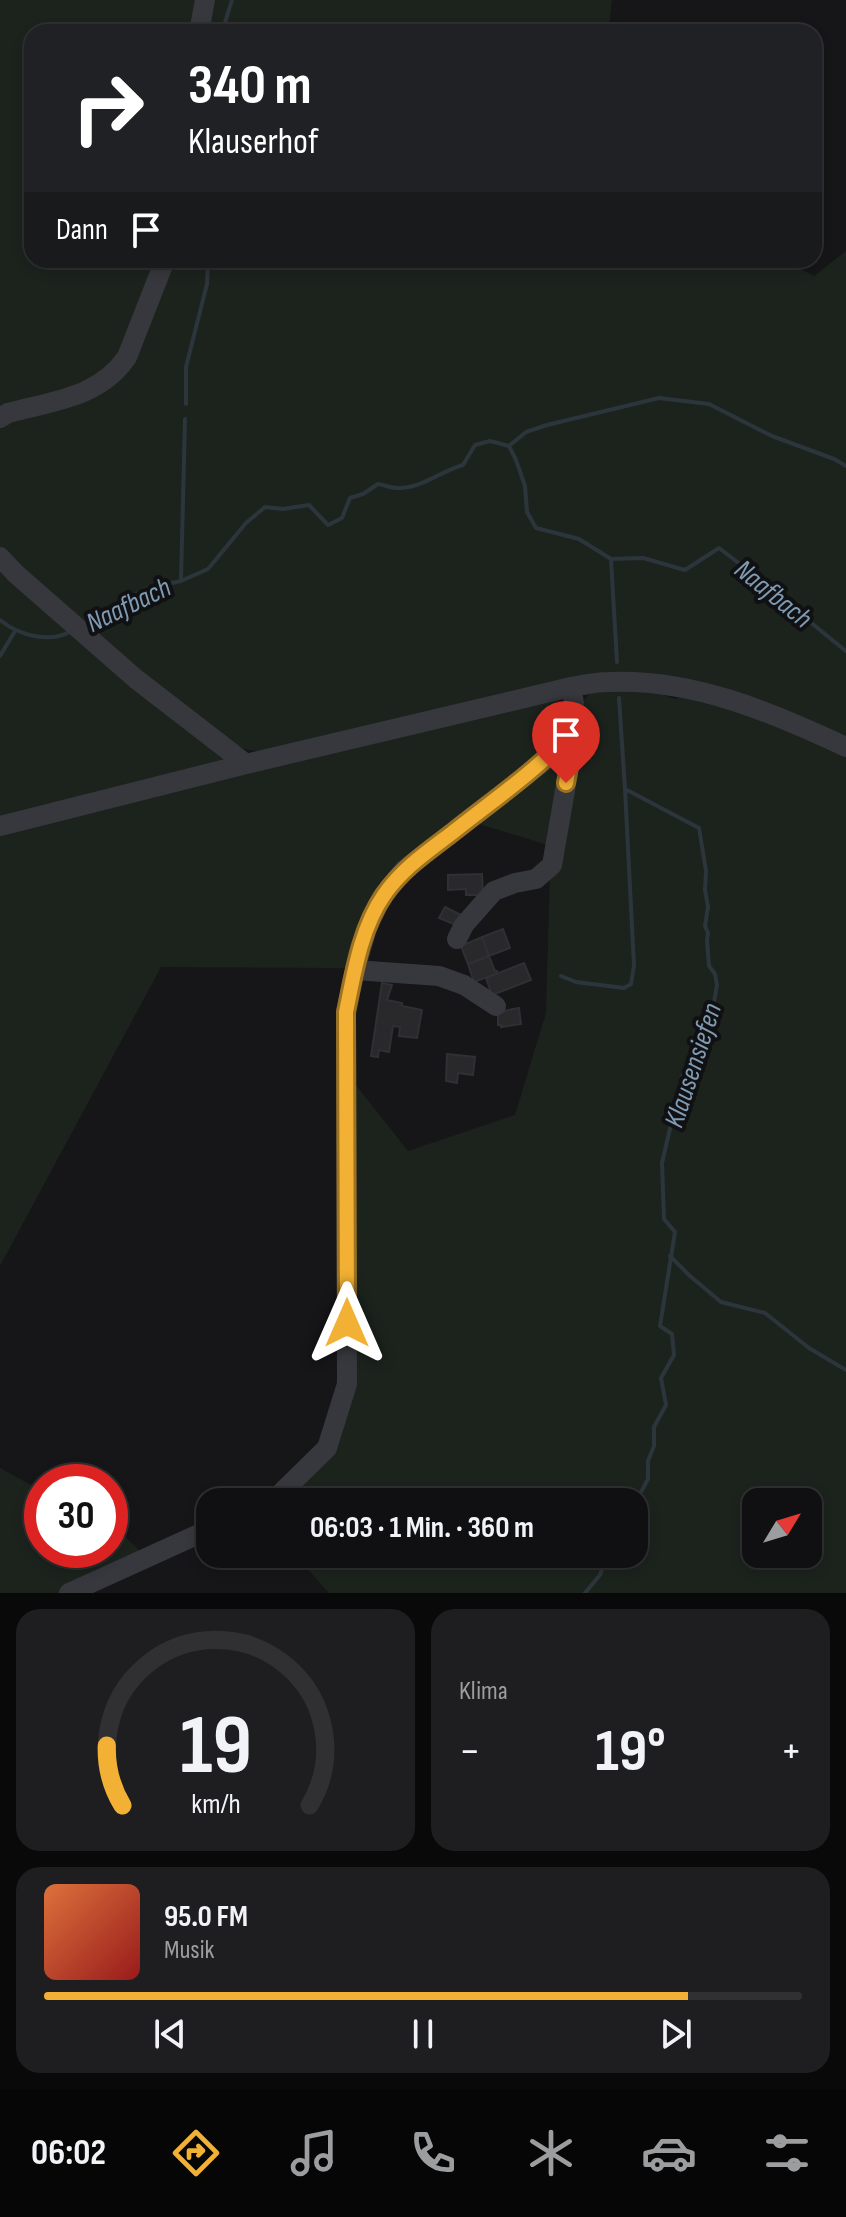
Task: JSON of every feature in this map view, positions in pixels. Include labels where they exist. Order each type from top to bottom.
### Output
[{"type":"street","points":[[200,24],[205,0]]},
{"type":"street","points":[[0,418],[8,413],[78,395],[104,382],[118,370],[127,357],[162,268]]},
{"type":"street","points":[[0,557],[136,679],[246,764]]},
{"type":"street","points":[[0,826],[246,764],[571,687],[607,682],[650,683],[714,695],[775,714],[846,747]]},
{"type":"street","points":[[457,939],[464,925],[494,891],[536,879],[552,865],[571,756],[574,703],[571,687]]},
{"type":"street","points":[[286,1488],[327,1448],[347,1384],[346,1012],[367,928],[382,897],[404,870],[548,758],[570,734]]},
{"type":"street","points":[[355,970],[439,976],[464,985],[496,1006]]},
{"type":"street","points":[[69,1593],[196,1535]]},
{"type":"shaded area","points":[[0,0],[612,0],[609,24],[24,24],[24,268],[798,268],[814,276],[846,251],[846,1593],[329,1593],[307,1568],[648,1568],[648,1488],[290,1488],[343,1425],[355,1084],[408,1151],[515,1115],[546,1013],[550,873],[579,706],[590,693],[645,689],[675,699],[682,697],[609,677],[263,752],[244,749],[225,739],[223,763],[0,819]]},
{"type":"shaded area","points":[[559,700],[568,714],[554,746],[405,864],[347,968],[161,967],[0,1266],[0,830]]},
{"type":"shaded area","points":[[562,755],[551,846],[479,824]]},
{"type":"shaded area","points":[[0,1468],[24,1481],[24,1568],[111,1568],[63,1593],[0,1593]]},
{"type":"shaded area","points":[[128,1540],[141,1552],[128,1559]]},
{"type":"building","points":[[482,874],[483,895],[466,895],[466,889],[448,890],[448,875]]},
{"type":"building","points":[[445,907],[461,915],[456,925],[439,918]]},
{"type":"building","points":[[503,929],[510,948],[489,956],[482,937]]},
{"type":"building","points":[[482,937],[489,956],[468,964],[461,946]]},
{"type":"building","points":[[489,956],[498,973],[474,982],[468,964]]},
{"type":"building","points":[[524,963],[531,980],[492,995],[486,978]]},
{"type":"building","points":[[382,983],[392,985],[387,1000],[422,1010],[417,1038],[399,1036],[400,1027],[393,1026],[389,1052],[379,1050],[378,1057],[371,1056]]},
{"type":"building","points":[[519,1008],[521,1024],[498,1025],[498,1012]]},
{"type":"building","points":[[447,1054],[475,1057],[473,1075],[458,1073],[457,1083],[446,1081]]},
{"type":"waterway","points":[[224,24],[232,0]]},
{"type":"waterway","points":[[186,404],[186,367],[207,284],[208,268]]},
{"type":"waterway","points":[[509,446],[526,432],[547,425],[659,398],[709,404],[772,436],[846,466]]},
{"type":"waterway","points":[[181,580],[185,419]]},
{"type":"waterway","name":"Naafbach","points":[[82,625],[145,589],[181,581],[208,569],[246,523],[265,507],[283,509],[309,505],[328,525],[342,518],[350,498],[378,484],[406,488],[423,483],[463,465],[475,445],[490,441],[509,446],[525,486],[527,512],[536,528],[579,539],[611,559],[643,558],[685,570],[719,548],[846,651]]},
{"type":"waterway","name":"Klausensiefen","points":[[611,559],[617,662]]},
{"type":"waterway","name":"Naafbach","points":[[0,620],[34,636],[54,637],[71,631]]},
{"type":"waterway","points":[[0,656],[15,631]]},
{"type":"waterway","name":"Klausensiefen","points":[[619,698],[625,789],[699,828],[706,871],[708,907],[705,926],[709,966],[715,974],[717,985],[713,1008],[682,1077],[662,1163],[664,1219],[675,1232],[660,1326],[672,1334],[674,1355],[661,1378],[666,1405],[654,1427],[654,1446],[648,1461],[648,1479],[643,1488]]},
{"type":"waterway","points":[[561,976],[576,982],[624,988],[631,984],[634,966],[625,789]]},
{"type":"waterway","points":[[670,1256],[721,1302],[765,1313],[809,1348],[846,1370]]},
{"type":"waterway","name":"Klausensiefen","points":[[585,1593],[602,1568]]},
{"type":"route","points":[[347,1323],[346,1012],[367,928],[382,897],[404,870],[548,758],[570,734],[571,756],[566,783]]}]
